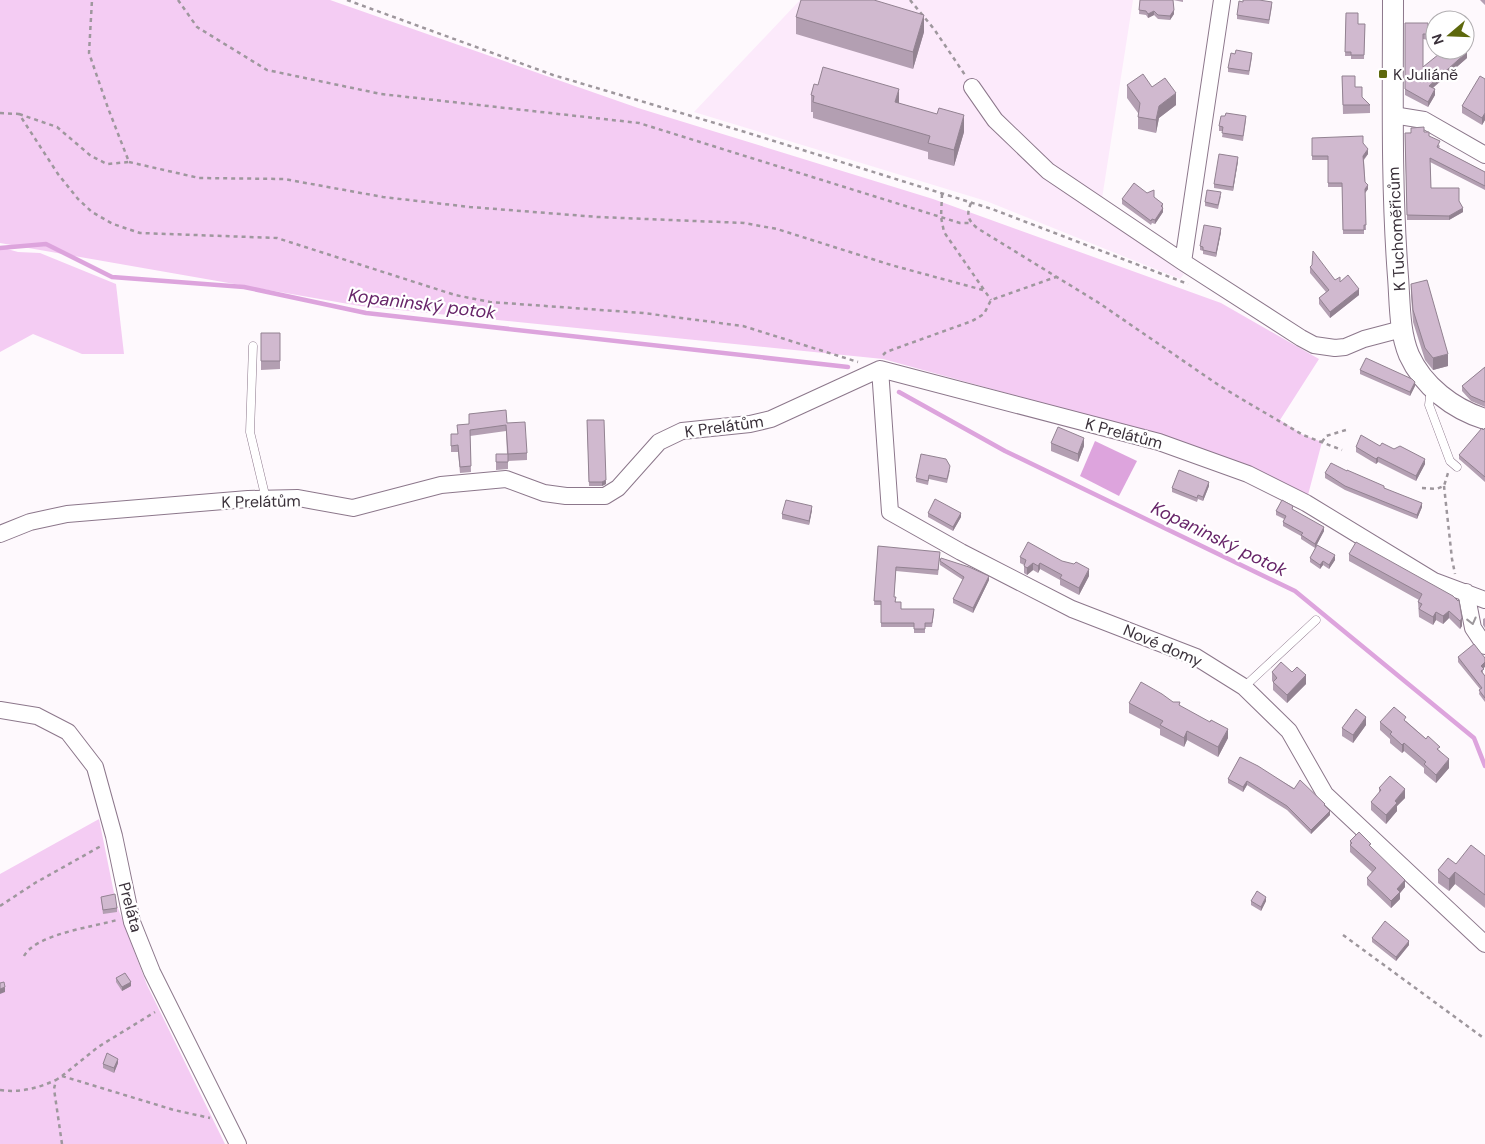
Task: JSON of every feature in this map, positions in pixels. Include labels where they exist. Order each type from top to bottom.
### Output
[{"type":"street","points":[[1183,262],[1222,0]]},
{"type":"street","name":"K Tuchoměřicům","points":[[1393,0],[1396,249],[1402,329],[1411,359],[1431,386],[1458,407],[1485,419]]},
{"type":"street","points":[[972,87],[994,120],[1048,171],[1183,262],[1301,338],[1314,345],[1326,348],[1345,347],[1364,339],[1402,329]]},
{"type":"street","points":[[1393,115],[1424,120],[1485,155]]},
{"type":"street","name":"K Prelátům","points":[[0,534],[30,522],[67,514],[248,499],[298,498],[353,508],[441,485],[506,479],[544,493],[566,496],[605,496],[618,488],[659,442],[682,431],[750,424],[771,419],[880,369],[1159,442],[1248,474],[1306,502],[1434,581],[1485,600]]},
{"type":"street","name":"Nové domy","points":[[880,369],[890,512],[961,552],[1072,609],[1196,657],[1244,687],[1289,731],[1325,794],[1485,944]]},
{"type":"street","points":[[1466,592],[1474,628],[1485,646]]},
{"type":"street","name":"Preláta","points":[[0,710],[37,716],[68,732],[95,767],[114,836],[131,916],[152,972],[238,1144]]},
{"type":"lane","points":[[253,346],[250,432],[266,499]]},
{"type":"lane","points":[[1431,386],[1429,405],[1450,461],[1457,467]]},
{"type":"lane","points":[[1244,687],[1316,620]]},
{"type":"path","points":[[92,0],[89,53],[129,162]]},
{"type":"path","points":[[178,0],[197,27],[267,70],[381,94],[639,123],[960,223],[971,223]]},
{"type":"path","points":[[347,0],[553,75],[754,134],[992,209],[1193,286]]},
{"type":"path","points":[[910,0],[934,29],[972,87]]},
{"type":"path","points":[[0,113],[19,114],[57,127],[91,156],[107,164],[129,162],[199,178],[284,179],[383,197],[470,207],[598,217],[744,223],[777,229],[891,266],[984,290]]},
{"type":"path","points":[[19,114],[58,174],[78,199],[92,212],[113,224],[140,232],[278,238],[455,295],[490,302],[642,313],[743,326],[880,369],[881,357],[886,352],[972,321],[984,314],[991,300],[1056,277]]},
{"type":"path","points":[[942,194],[941,217],[944,232],[991,300]]},
{"type":"path","points":[[971,203],[967,212],[968,218],[977,228],[1099,303],[1228,390],[1304,435],[1342,450]]},
{"type":"path","points":[[1322,442],[1326,436],[1349,430]]},
{"type":"path","points":[[1450,461],[1448,477],[1444,486],[1452,559]]},
{"type":"path","points":[[1422,488],[1436,489],[1444,486]]},
{"type":"path","points":[[0,906],[35,883],[98,848],[114,836]]},
{"type":"path","points":[[24,956],[28,949],[47,939],[131,916]]},
{"type":"path","points":[[1343,935],[1485,1039]]},
{"type":"path","points":[[0,1090],[8,1092],[36,1089],[56,1080],[98,1047],[168,1003]]},
{"type":"path","points":[[62,1076],[174,1110],[228,1122]]},
{"type":"path","points":[[56,1080],[54,1089],[62,1144]]},
{"type":"shaded area","points":[[0,0],[330,0],[638,108],[933,199],[1221,303],[1319,359],[1280,420],[1303,435],[1322,442],[1308,495],[1159,435],[883,359],[360,306],[0,243]]},
{"type":"shaded area","points":[[800,0],[1133,0],[1101,205],[1095,212],[1184,274],[1180,279],[986,201],[694,112]]},
{"type":"shaded area","points":[[0,247],[18,252],[40,253],[116,284],[124,354],[82,354],[33,334],[0,352]]},
{"type":"shaded area","points":[[1095,441],[1137,461],[1119,496],[1080,476]]},
{"type":"shaded area","points":[[99,819],[116,903],[147,985],[225,1144],[0,1144],[0,874]]},
{"type":"building","points":[[801,0],[874,0],[924,15],[913,52],[796,17]]},
{"type":"building","points":[[1140,0],[1173,0],[1174,10],[1170,16],[1158,15],[1154,11],[1148,14],[1146,11],[1139,10]]},
{"type":"building","points":[[1243,0],[1272,2],[1269,20],[1237,15],[1239,1],[1243,2]]},
{"type":"building","points":[[1346,13],[1358,13],[1358,24],[1365,24],[1364,55],[1351,55],[1351,52],[1345,52]]},
{"type":"building","points":[[1405,23],[1425,23],[1423,67],[1432,60],[1458,60],[1429,86],[1435,89],[1428,102],[1405,89]]},
{"type":"building","points":[[1236,50],[1252,53],[1249,71],[1228,68],[1231,53],[1235,54]]},
{"type":"building","points":[[823,67],[899,89],[895,102],[937,114],[939,108],[964,115],[954,150],[928,143],[930,136],[813,102],[814,96],[811,95],[814,84],[818,85]]},
{"type":"building","points":[[1143,74],[1152,87],[1165,78],[1176,93],[1159,106],[1156,120],[1138,117],[1140,103],[1127,85]]},
{"type":"building","points":[[1342,76],[1355,76],[1355,87],[1362,87],[1362,97],[1370,105],[1343,105]]},
{"type":"building","points":[[1480,76],[1485,79],[1485,113],[1482,118],[1462,106]]},
{"type":"building","points":[[1226,113],[1246,116],[1243,136],[1222,133],[1223,127],[1219,126],[1221,116],[1225,116]]},
{"type":"building","points":[[1424,127],[1424,132],[1429,132],[1429,136],[1440,141],[1437,147],[1485,172],[1485,186],[1430,158],[1431,188],[1459,188],[1459,201],[1463,208],[1449,216],[1407,215],[1405,133],[1411,133],[1411,128]]},
{"type":"building","points":[[1363,136],[1363,143],[1368,149],[1363,156],[1365,182],[1368,185],[1365,189],[1366,225],[1364,225],[1364,230],[1343,230],[1342,183],[1328,183],[1328,156],[1312,156],[1312,138]]},
{"type":"building","points":[[1219,154],[1238,157],[1233,187],[1214,184]]},
{"type":"building","points":[[1134,183],[1147,193],[1154,190],[1154,197],[1163,204],[1161,206],[1163,208],[1155,220],[1152,219],[1151,221],[1122,199]]},
{"type":"building","points":[[1207,190],[1221,192],[1218,205],[1205,202]]},
{"type":"building","points":[[1204,225],[1221,228],[1216,253],[1203,250],[1203,247],[1200,246]]},
{"type":"building","points":[[1313,251],[1335,280],[1340,277],[1340,282],[1348,275],[1359,289],[1330,312],[1319,298],[1329,290],[1310,267],[1312,265]]},
{"type":"building","points":[[1427,280],[1448,354],[1433,358],[1425,348],[1413,310],[1411,284]]},
{"type":"building","points":[[261,333],[280,333],[280,361],[261,361]]},
{"type":"building","points":[[1366,358],[1412,379],[1415,382],[1410,392],[1360,370]]},
{"type":"building","points":[[1485,367],[1485,402],[1471,396],[1462,386]]},
{"type":"building","points":[[506,410],[507,423],[525,422],[527,453],[508,454],[506,425],[470,430],[471,466],[460,467],[458,445],[451,446],[451,434],[458,434],[457,425],[469,424],[469,414]]},
{"type":"building","points":[[587,420],[604,420],[606,480],[602,482],[589,482]]},
{"type":"building","points":[[1058,427],[1084,438],[1078,454],[1051,443]]},
{"type":"building","points":[[1482,428],[1483,430],[1485,428],[1485,477],[1459,455]]},
{"type":"building","points":[[1361,435],[1380,446],[1382,443],[1394,449],[1400,446],[1425,459],[1416,476],[1378,457],[1376,459],[1356,447]]},
{"type":"building","points":[[496,454],[508,454],[508,462],[496,462]]},
{"type":"building","points":[[921,454],[946,459],[950,466],[947,479],[929,475],[928,481],[916,478]]},
{"type":"building","points":[[1331,463],[1384,486],[1384,488],[1422,503],[1417,515],[1345,486],[1325,473]]},
{"type":"building","points":[[1179,470],[1209,482],[1203,497],[1198,495],[1197,498],[1172,488]]},
{"type":"building","points":[[935,499],[961,513],[953,527],[928,513]]},
{"type":"building","points":[[786,500],[812,506],[809,521],[782,514]]},
{"type":"building","points":[[1282,500],[1293,506],[1292,509],[1324,527],[1315,544],[1301,535],[1303,533],[1283,522],[1286,516],[1276,511]]},
{"type":"building","points":[[1028,542],[1062,561],[1074,564],[1076,562],[1089,569],[1079,588],[1060,578],[1062,575],[1040,563],[1038,566],[1033,563],[1027,568],[1024,566],[1026,560],[1020,557]]},
{"type":"building","points":[[1356,542],[1459,600],[1462,618],[1460,621],[1449,611],[1443,616],[1436,612],[1433,617],[1419,609],[1422,604],[1418,602],[1422,594],[1349,554]]},
{"type":"building","points":[[1317,545],[1335,555],[1329,565],[1323,561],[1320,565],[1310,558]]},
{"type":"building","points":[[878,546],[940,552],[938,570],[896,567],[894,597],[896,597],[895,602],[901,602],[901,609],[934,609],[932,623],[925,623],[925,629],[914,629],[914,623],[881,623],[881,601],[874,601]]},
{"type":"building","points":[[941,558],[989,576],[973,608],[953,599],[964,577],[940,561]]},
{"type":"building","points":[[1474,644],[1485,658],[1485,662],[1481,666],[1484,669],[1481,671],[1485,676],[1485,698],[1479,690],[1482,688],[1458,657]]},
{"type":"building","points":[[1281,662],[1292,672],[1297,667],[1306,675],[1287,695],[1273,682],[1277,678],[1272,672]]},
{"type":"building","points":[[1141,682],[1173,702],[1180,702],[1179,705],[1210,722],[1211,720],[1228,729],[1218,747],[1187,731],[1184,738],[1160,725],[1163,721],[1129,703]]},
{"type":"building","points":[[1394,707],[1406,717],[1404,720],[1426,739],[1428,736],[1440,747],[1437,749],[1449,759],[1436,775],[1424,764],[1426,762],[1404,743],[1402,745],[1390,734],[1392,732],[1380,722]]},
{"type":"building","points":[[1356,709],[1366,717],[1353,735],[1342,728]]},
{"type":"building","points":[[1240,757],[1294,789],[1300,780],[1330,811],[1311,830],[1287,806],[1247,781],[1243,787],[1228,779]]},
{"type":"building","points":[[1390,776],[1405,789],[1395,801],[1397,803],[1386,815],[1371,802],[1381,790],[1379,788]]},
{"type":"building","points":[[1359,832],[1371,844],[1369,845],[1405,880],[1397,889],[1400,892],[1391,901],[1367,878],[1376,868],[1350,845],[1352,843],[1350,841]]},
{"type":"building","points":[[1471,845],[1485,856],[1485,895],[1455,872],[1449,879],[1438,870],[1448,858],[1456,864]]},
{"type":"building","points":[[1257,891],[1266,897],[1261,907],[1251,901]]},
{"type":"building","points":[[115,894],[117,908],[103,910],[101,897]]},
{"type":"building","points":[[1385,921],[1409,941],[1396,957],[1372,938]]},
{"type":"building","points":[[125,973],[131,982],[122,987],[116,978]]},
{"type":"building","points":[[4,982],[5,987],[0,989],[0,983]]},
{"type":"building","points":[[107,1053],[118,1059],[114,1068],[103,1064]]},
{"type":"waterway","name":"Kopaninský potok","points":[[0,248],[46,244],[112,277],[244,287],[366,313],[848,367]]},
{"type":"waterway","name":"Kopaninský potok","points":[[899,392],[1005,451],[1295,591],[1474,738],[1485,766]]},
{"type":"place","name":"K Juliáně","points":[[1383,74]]}]
